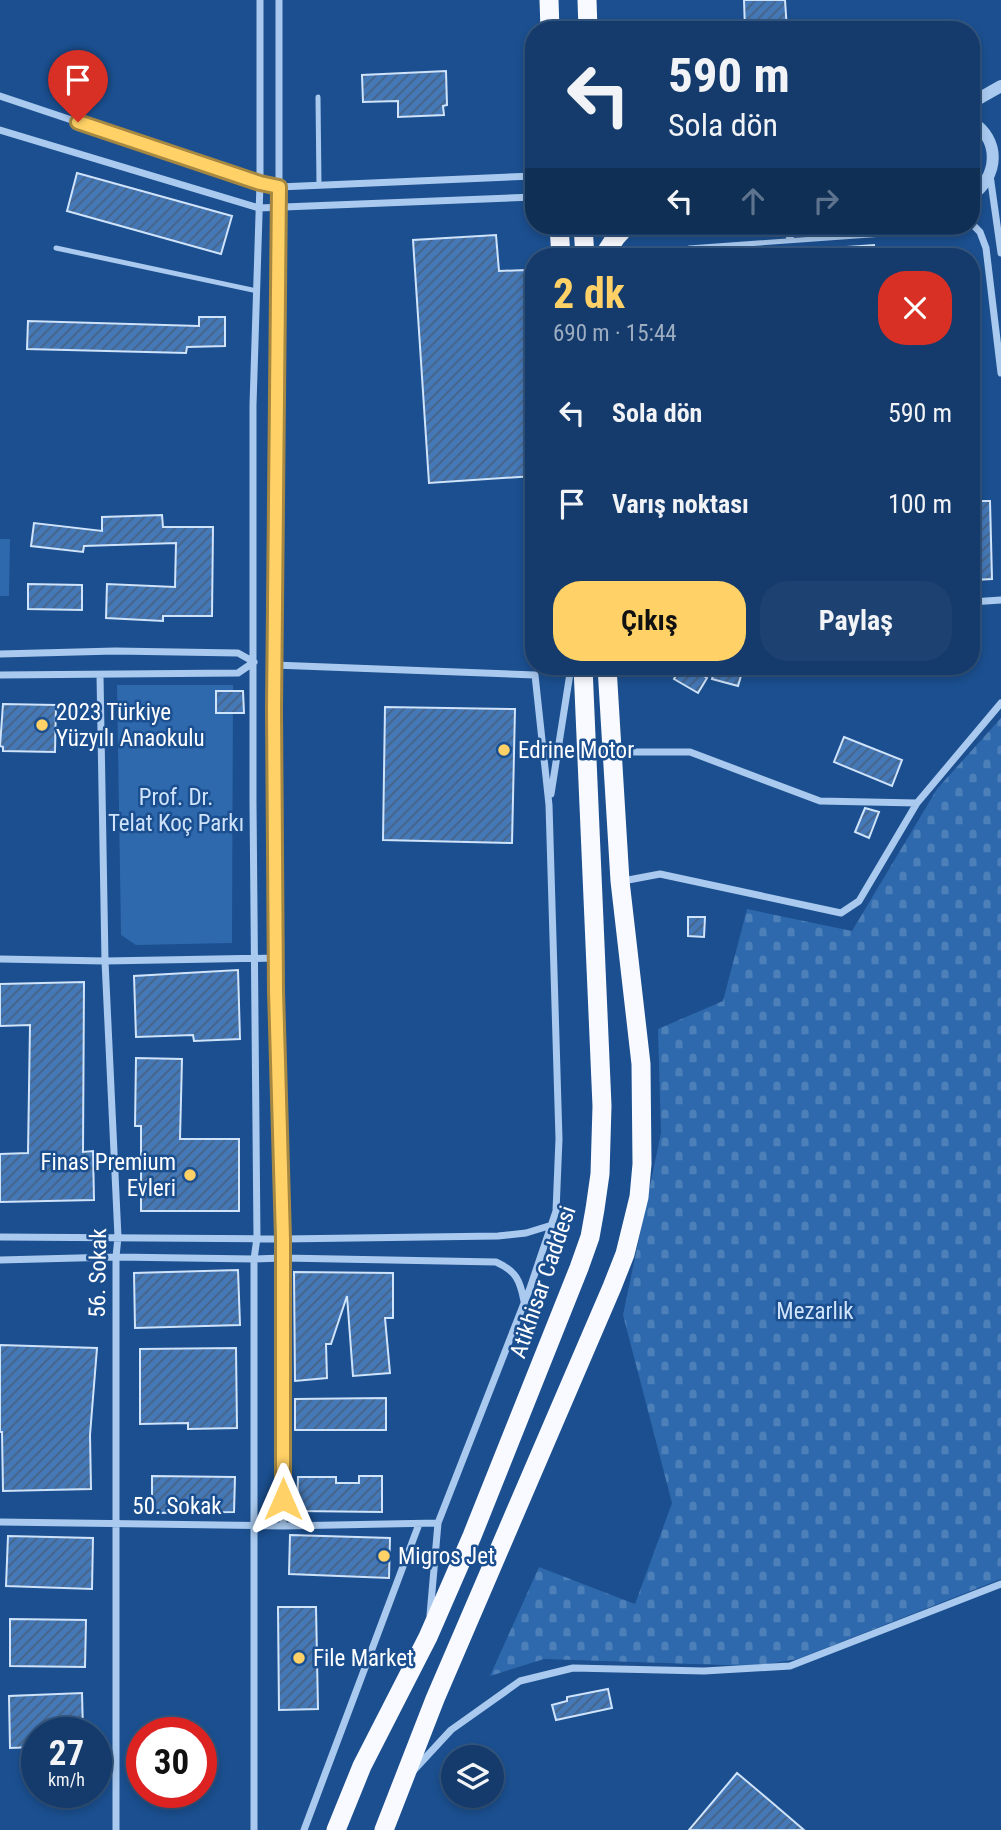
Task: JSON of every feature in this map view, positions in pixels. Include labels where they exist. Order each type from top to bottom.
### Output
[{"type":"highway","points":[[549,0],[550,21]]},
{"type":"highway","points":[[587,0],[588,21]]},
{"type":"highway","name":"Atikhisar Caddesi","points":[[336,1830],[362,1766],[428,1637],[590,1237],[602,1140],[602,1081],[583,675]]},
{"type":"highway","points":[[384,1830],[435,1699],[612,1287],[625,1254],[639,1197],[642,1164],[641,1064],[620,881],[607,675]]},
{"type":"street","points":[[254,1830],[254,1259],[257,1238],[253,405],[260,183],[260,0]]},
{"type":"street","points":[[279,0],[274,665],[283,1239],[283,1526]]},
{"type":"street","points":[[980,98],[1001,86]]},
{"type":"street","points":[[0,96],[279,187],[525,176]]},
{"type":"street","points":[[980,129],[989,137],[993,150],[1001,253]]},
{"type":"street","points":[[0,130],[259,208],[525,197]]},
{"type":"street","points":[[980,189],[995,164]]},
{"type":"street","points":[[980,232],[986,248],[1001,373]]},
{"type":"street","points":[[980,601],[1001,600]]},
{"type":"street","points":[[0,654],[114,651],[238,653],[254,662]]},
{"type":"street","points":[[0,675],[238,673],[254,662]]},
{"type":"street","points":[[274,665],[525,675]]},
{"type":"street","name":"56. Sokak","points":[[100,675],[105,961],[118,1237],[117,1830]]},
{"type":"street","points":[[428,1637],[438,1523],[524,1303],[556,1211],[559,1139],[549,805],[535,675]]},
{"type":"street","points":[[549,805],[570,675]]},
{"type":"street","points":[[620,881],[660,874],[841,913],[859,901],[917,803],[1001,703]]},
{"type":"street","points":[[612,752],[690,752],[820,801],[917,803]]},
{"type":"street","points":[[0,958],[105,961],[277,958]]},
{"type":"street","points":[[0,1237],[283,1239],[498,1236],[526,1233],[552,1225]]},
{"type":"street","points":[[0,1260],[117,1257],[496,1262],[509,1267],[518,1277],[524,1303]]},
{"type":"street","name":"50. Sokak","points":[[0,1522],[283,1526],[438,1523]]},
{"type":"street","points":[[304,1830],[419,1524]]},
{"type":"street","points":[[404,1781],[451,1730],[520,1681],[573,1668],[704,1671],[790,1666],[1001,1584]]},
{"type":"lane","points":[[318,97],[319,185]]},
{"type":"lane","points":[[788,235],[790,240]]},
{"type":"lane","points":[[790,240],[792,235]]},
{"type":"lane","points":[[689,248],[866,235]]},
{"type":"lane","points":[[56,248],[257,290]]},
{"type":"green space","points":[[0,539],[10,539],[9,596],[0,596]]},
{"type":"green space","name":"Prof. Dr. Telat Koç Parkı","points":[[117,685],[233,685],[232,943],[136,945],[121,935]]},
{"type":"green space","name":"Mezarlık","points":[[1001,718],[1001,1579],[798,1659],[754,1666],[544,1659],[490,1676],[539,1567],[635,1604],[672,1503],[623,1315],[661,1133],[658,1029],[723,1001],[747,909],[852,931],[937,789]]},
{"type":"building","points":[[744,0],[785,0],[786,21],[745,21]]},
{"type":"building","points":[[446,71],[447,105],[443,106],[444,115],[398,117],[398,101],[363,102],[362,75]]},
{"type":"building","points":[[77,173],[232,216],[221,254],[67,211]]},
{"type":"building","points":[[496,235],[499,271],[525,270],[525,477],[429,483],[413,240]]},
{"type":"building","points":[[874,245],[874,248],[833,248]]},
{"type":"building","points":[[199,317],[225,317],[225,346],[187,347],[186,353],[27,349],[28,321],[199,326]]},
{"type":"building","points":[[980,501],[990,501],[992,579],[980,580]]},
{"type":"building","points":[[162,515],[163,527],[213,527],[212,616],[163,616],[163,621],[106,618],[107,584],[175,587],[176,543],[84,546],[83,552],[31,546],[34,523],[102,531],[102,517]]},
{"type":"building","points":[[28,584],[82,585],[82,610],[28,609]]},
{"type":"building","points":[[676,675],[702,675],[707,678],[698,693],[674,679]]},
{"type":"building","points":[[713,675],[741,675],[738,686],[712,679]]},
{"type":"building","points":[[216,691],[243,691],[244,713],[216,713]]},
{"type":"building","points":[[3,704],[56,705],[55,752],[3,751],[0,746]]},
{"type":"building","points":[[385,707],[515,709],[512,843],[383,840]]},
{"type":"building","points":[[844,737],[902,760],[892,786],[834,762]]},
{"type":"building","points":[[865,808],[879,812],[869,838],[855,832]]},
{"type":"building","points":[[688,917],[705,917],[704,937],[688,936]]},
{"type":"building","points":[[238,970],[240,1039],[194,1041],[193,1035],[136,1037],[134,976]]},
{"type":"building","points":[[84,982],[83,1152],[93,1151],[94,1200],[0,1202],[0,1154],[28,1153],[30,1025],[0,1026],[0,984]]},
{"type":"building","name":"Finas Premium Evleri","points":[[136,1058],[182,1059],[180,1139],[239,1139],[239,1211],[141,1211],[141,1126],[135,1126]]},
{"type":"building","points":[[238,1270],[240,1325],[135,1328],[134,1273]]},
{"type":"building","points":[[294,1272],[393,1273],[393,1318],[385,1318],[390,1373],[353,1376],[347,1296],[331,1344],[326,1344],[327,1378],[295,1381]]},
{"type":"building","points":[[0,1345],[97,1348],[90,1435],[91,1489],[3,1491]]},
{"type":"building","points":[[236,1348],[237,1428],[188,1429],[188,1423],[140,1424],[140,1349]]},
{"type":"building","points":[[386,1398],[386,1430],[295,1430],[295,1399]]},
{"type":"building","points":[[152,1476],[235,1477],[234,1512],[152,1513]]},
{"type":"building","points":[[359,1476],[382,1476],[382,1512],[297,1511],[298,1477],[336,1477],[336,1483],[359,1483]]},
{"type":"building","points":[[290,1535],[390,1538],[389,1578],[289,1574]]},
{"type":"building","points":[[8,1536],[93,1538],[92,1589],[6,1586]]},
{"type":"building","points":[[278,1607],[316,1607],[318,1709],[279,1710]]},
{"type":"building","points":[[10,1619],[86,1620],[85,1667],[10,1666]]},
{"type":"building","points":[[608,1689],[612,1708],[556,1720],[552,1705],[567,1701],[567,1697]]},
{"type":"building","points":[[82,1693],[83,1717],[21,1717],[21,1748],[10,1748],[9,1696]]},
{"type":"building","points":[[737,1773],[769,1800],[804,1830],[689,1830]]},
{"type":"place","name":"2023 Türkiye Yüzyılı Anaokulu","points":[[42,725]]},
{"type":"place","name":"Edrine Motor","points":[[504,750]]},
{"type":"place","name":"Finas Premium Evleri","points":[[190,1175]]},
{"type":"place","name":"Migros Jet","points":[[384,1556]]},
{"type":"place","name":"File Market","points":[[299,1658]]},
{"type":"route","points":[[78,122],[279,187],[274,710],[276,991],[283,1239],[283,1499]]}]
